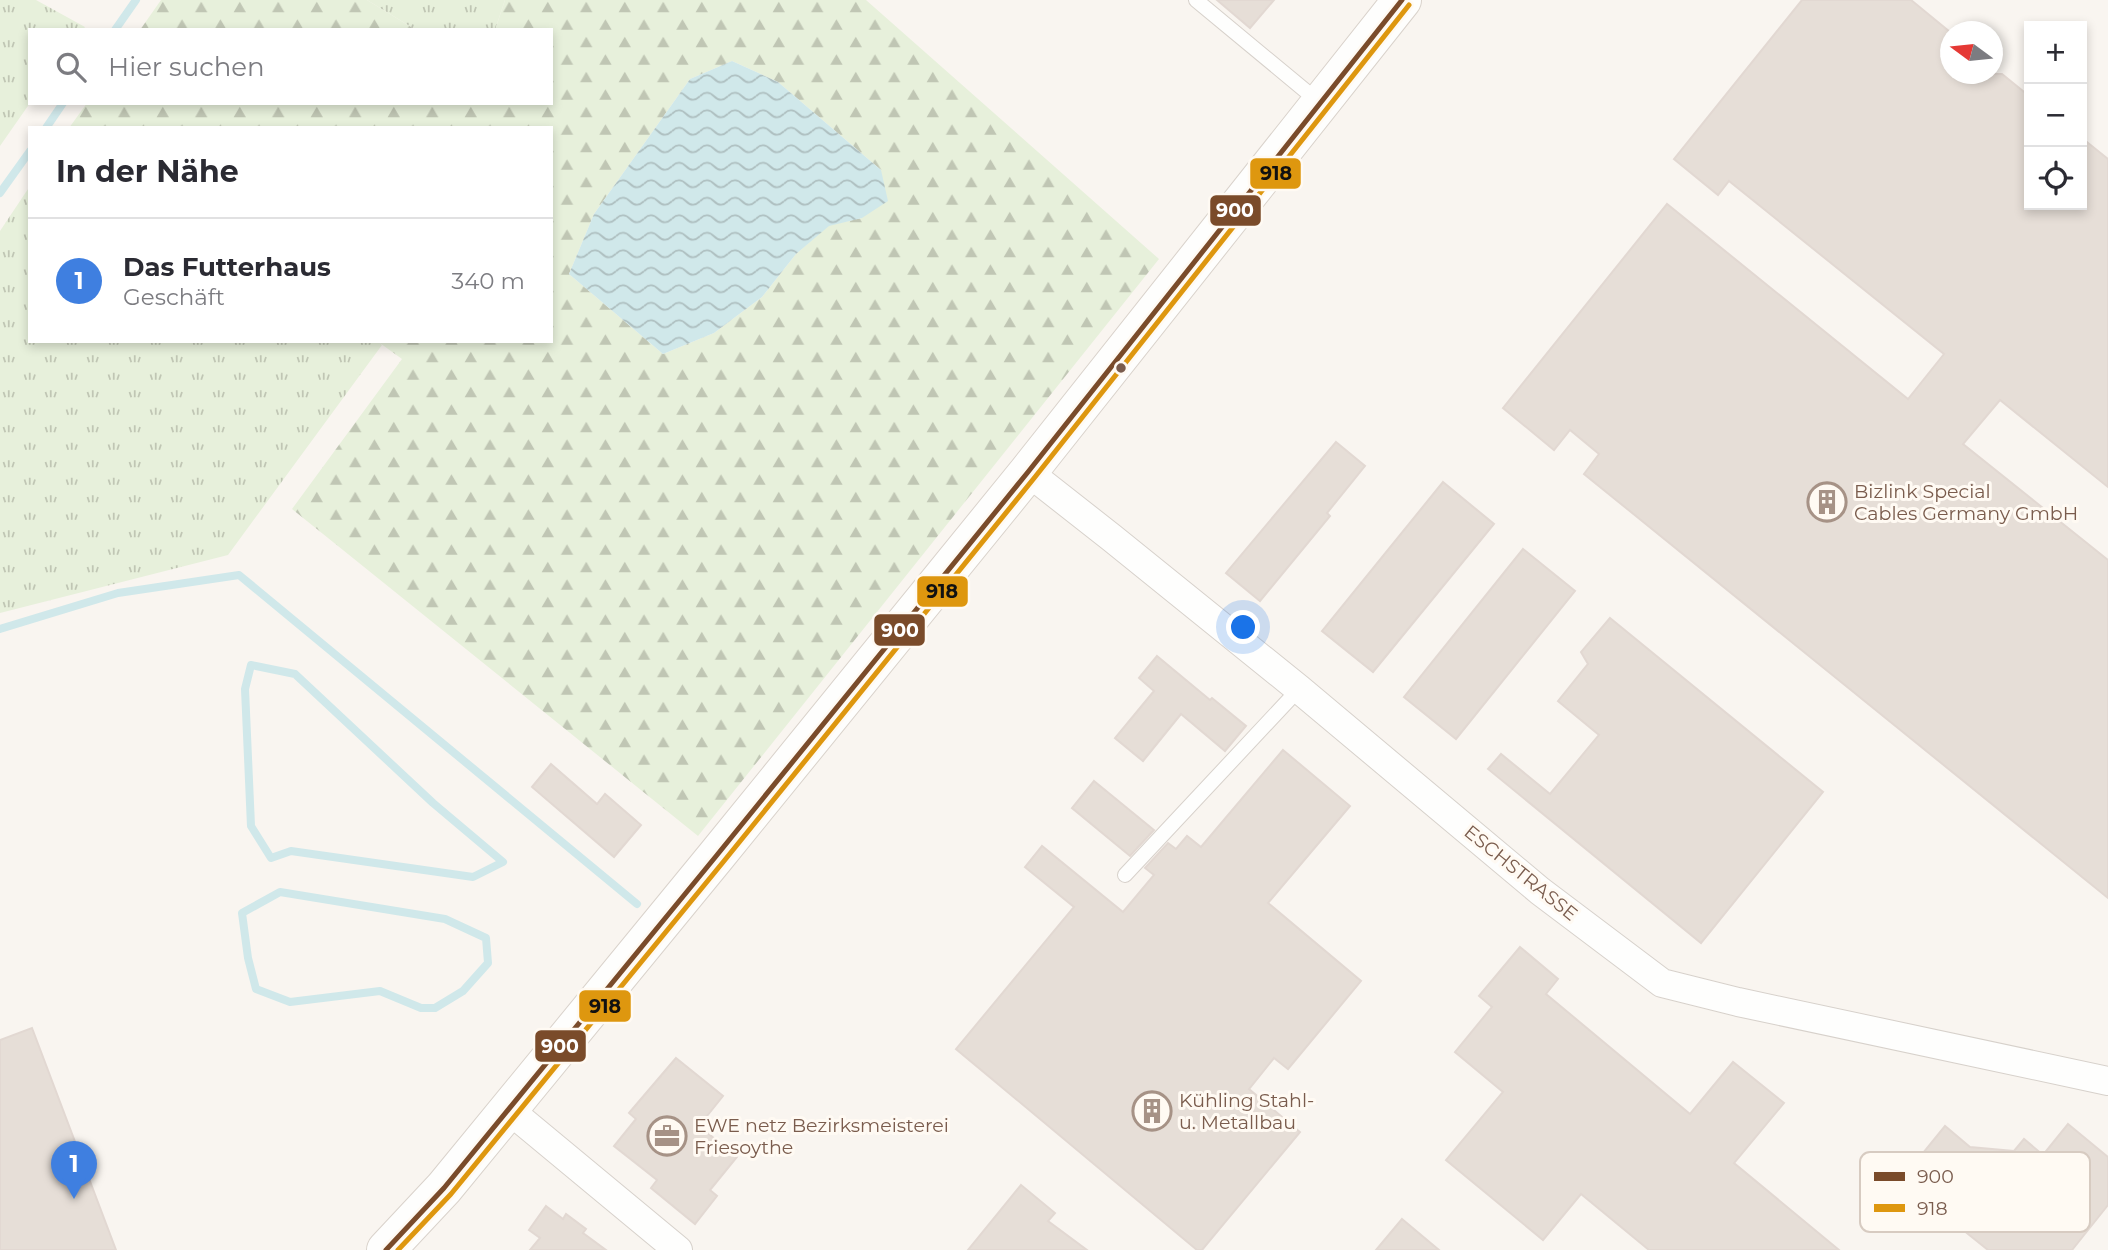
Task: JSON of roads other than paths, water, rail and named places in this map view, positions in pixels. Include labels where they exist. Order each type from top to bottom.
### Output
[{"type":"main road","points":[[386,1250],[444,1188],[718,855],[1028,472],[1402,0]]},
{"type":"street","name":"ESCHSTRASSE","points":[[1028,472],[1299,689],[1540,891],[1662,983],[1738,1002],[2108,1081]]},
{"type":"street","points":[[508,1109],[667,1246]]},
{"type":"lane","points":[[1196,0],[1320,103]]},
{"type":"lane","points":[[1125,875],[1299,689]]},
{"type":"water","points":[[732,61],[778,82],[881,170],[888,201],[862,218],[829,226],[796,254],[762,297],[714,333],[663,354],[569,274],[594,214],[690,79]]},
{"type":"waterway","points":[[116,28],[136,0]]},
{"type":"waterway","points":[[47,126],[62,105]]},
{"type":"waterway","points":[[0,193],[28,154]]},
{"type":"waterway","points":[[0,629],[118,593],[239,575],[637,904]]},
{"type":"waterway","points":[[251,665],[295,674],[433,803],[503,862],[473,877],[291,851],[271,858],[251,826],[245,689],[251,665]]},
{"type":"waterway","points":[[280,892],[445,919],[486,938],[488,963],[463,991],[435,1008],[421,1008],[380,991],[290,1002],[256,989],[248,958],[242,913],[280,892]]},
{"type":"place","name":"Bizlink Special Cables Germany GmbH","points":[[1827,502]]},
{"type":"place","name":"Kühling Stahl- u. Metallbau","points":[[1152,1111]]},
{"type":"place","name":"EWE netz Bezirksmeisterei Friesoythe","points":[[667,1136]]},
{"type":"place","name":"Das Futterhaus","points":[[74,1199]]}]
